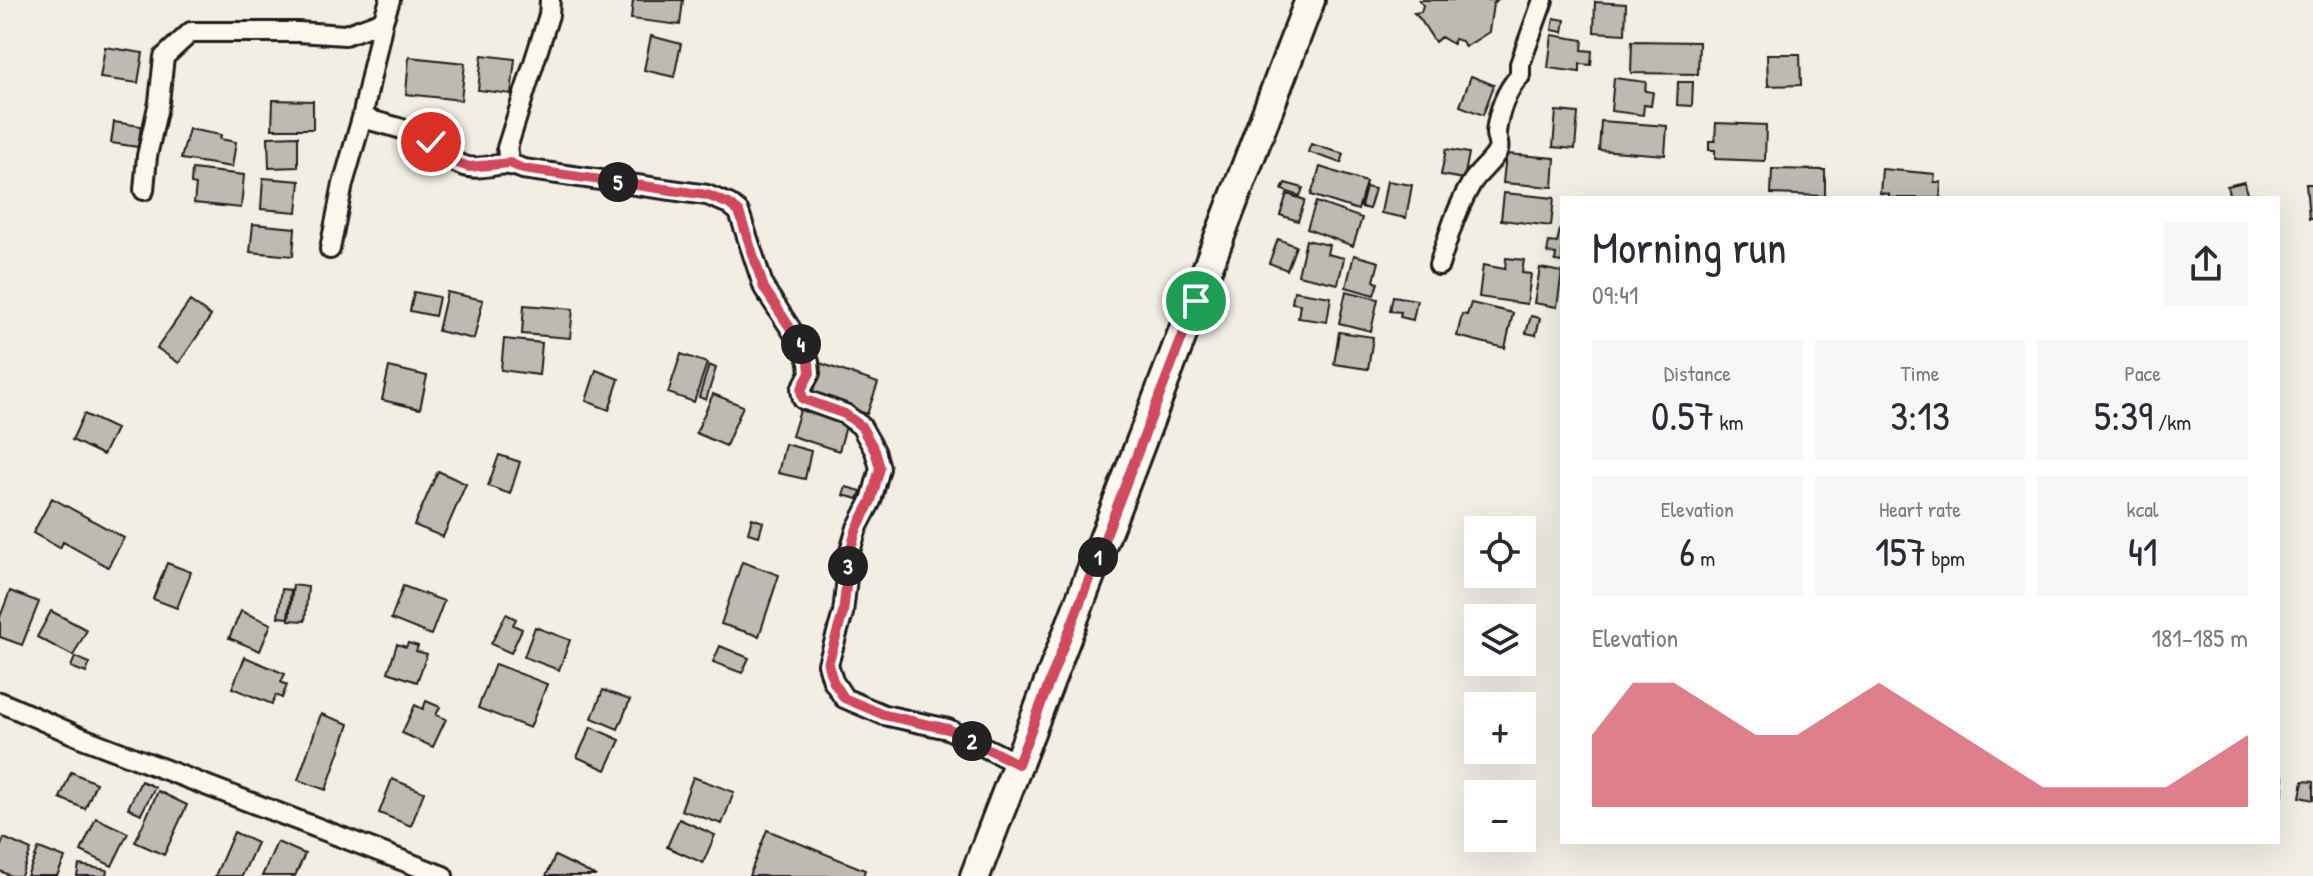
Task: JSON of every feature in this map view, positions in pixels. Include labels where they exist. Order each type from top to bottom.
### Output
[{"type":"main road","points":[[975,876],[1310,0]]},
{"type":"street","points":[[330,249],[343,184],[390,0]]},
{"type":"street","points":[[510,163],[507,148],[549,15],[550,0]]},
{"type":"street","points":[[1439,265],[1458,208],[1478,173],[1499,147],[1496,134],[1503,103],[1512,84],[1520,76],[1520,64],[1543,0]]},
{"type":"street","points":[[144,190],[164,57],[191,32],[345,35],[383,21]]},
{"type":"street","points":[[362,118],[416,134],[455,162],[469,167],[510,163],[523,169],[707,195],[739,212],[764,288],[804,349],[809,362],[810,373],[801,390],[803,399],[845,414],[861,426],[875,451],[880,468],[871,501],[857,528],[850,551],[843,613],[828,664],[833,681],[844,698],[884,715],[948,729],[1018,764]]},
{"type":"street","points":[[0,702],[80,737],[443,876]]},
{"type":"building","points":[[633,0],[683,0],[680,25],[631,19]]},
{"type":"building","points":[[1419,0],[1497,0],[1493,4],[1489,32],[1465,47],[1462,41],[1454,39],[1453,44],[1441,37],[1435,42],[1414,13],[1421,12],[1423,5]]},
{"type":"building","points":[[1595,2],[1626,4],[1625,34],[1594,32]]},
{"type":"building","points":[[1554,18],[1565,20],[1563,32],[1552,30]]},
{"type":"building","points":[[1552,35],[1583,40],[1582,50],[1592,51],[1591,65],[1580,64],[1580,72],[1548,68]]},
{"type":"building","points":[[651,36],[681,44],[674,77],[644,70]]},
{"type":"building","points":[[1632,41],[1699,42],[1698,74],[1631,73]]},
{"type":"building","points":[[105,47],[143,53],[138,83],[100,78]]},
{"type":"building","points":[[1767,54],[1800,54],[1801,85],[1768,86]]},
{"type":"building","points":[[482,55],[515,59],[511,94],[478,90]]},
{"type":"building","points":[[409,57],[465,63],[461,100],[406,94]]},
{"type":"building","points":[[1471,76],[1494,85],[1483,115],[1460,106]]},
{"type":"building","points":[[1614,78],[1646,82],[1645,91],[1653,92],[1651,106],[1644,105],[1643,115],[1611,111]]},
{"type":"building","points":[[1678,82],[1693,82],[1692,106],[1677,105]]},
{"type":"building","points":[[273,100],[313,101],[313,129],[272,129]]},
{"type":"building","points":[[1556,111],[1578,113],[1575,149],[1553,147]]},
{"type":"building","points":[[1601,121],[1667,126],[1665,155],[1599,150]]},
{"type":"building","points":[[114,122],[141,126],[138,147],[111,143]]},
{"type":"building","points":[[1716,123],[1766,125],[1765,161],[1715,159],[1715,150],[1709,150],[1709,141],[1715,141]]},
{"type":"building","points":[[189,129],[221,135],[220,139],[236,142],[232,167],[181,159]]},
{"type":"building","points":[[298,136],[298,167],[269,168],[268,137]]},
{"type":"building","points":[[1311,144],[1344,154],[1341,163],[1308,152]]},
{"type":"building","points":[[1446,149],[1469,153],[1464,179],[1441,175]]},
{"type":"building","points":[[1506,154],[1555,158],[1553,187],[1503,183]]},
{"type":"building","points":[[1320,167],[1366,182],[1358,210],[1311,195]]},
{"type":"building","points":[[192,169],[244,175],[241,208],[194,203],[196,185],[191,184]]},
{"type":"building","points":[[1772,169],[1825,170],[1825,196],[1771,194]]},
{"type":"building","points":[[1882,169],[1935,174],[1934,182],[1941,182],[1940,196],[1889,196],[1880,193]]},
{"type":"building","points":[[263,178],[300,181],[297,212],[261,209]]},
{"type":"building","points":[[1387,181],[1412,185],[1406,218],[1381,213]]},
{"type":"building","points":[[2244,182],[2248,196],[2230,196],[2227,186]]},
{"type":"building","points":[[1285,183],[1303,188],[1300,196],[1282,190]]},
{"type":"building","points":[[2306,184],[2313,184],[2313,219],[2309,219]]},
{"type":"building","points":[[1366,187],[1375,189],[1369,209],[1361,207]]},
{"type":"building","points":[[1504,193],[1554,198],[1551,226],[1501,220]]},
{"type":"building","points":[[1287,194],[1305,200],[1298,221],[1280,215]]},
{"type":"building","points":[[1316,202],[1362,218],[1353,246],[1307,229]]},
{"type":"building","points":[[253,224],[295,228],[293,256],[250,252]]},
{"type":"building","points":[[1560,229],[1560,262],[1555,261],[1556,254],[1547,253],[1549,242],[1557,243]]},
{"type":"building","points":[[1278,239],[1296,246],[1287,270],[1269,263]]},
{"type":"building","points":[[1306,240],[1329,245],[1327,254],[1344,258],[1338,284],[1298,275]]},
{"type":"building","points":[[1354,255],[1379,262],[1374,295],[1346,287]]},
{"type":"building","points":[[1506,258],[1524,260],[1522,273],[1531,274],[1527,304],[1479,297],[1483,265],[1505,269]]},
{"type":"building","points":[[1540,268],[1560,272],[1557,307],[1534,303]]},
{"type":"building","points":[[1294,291],[1331,297],[1327,322],[1298,318],[1300,304],[1292,303]]},
{"type":"building","points":[[1346,291],[1378,299],[1371,331],[1339,323]]},
{"type":"building","points":[[414,292],[439,297],[435,316],[410,311]]},
{"type":"building","points":[[447,292],[483,300],[474,339],[438,331]]},
{"type":"building","points":[[1393,296],[1417,300],[1413,320],[1400,317],[1401,312],[1390,311]]},
{"type":"building","points":[[190,301],[211,316],[179,363],[157,348]]},
{"type":"building","points":[[1471,303],[1513,313],[1505,348],[1457,336],[1462,314],[1467,315]]},
{"type":"building","points":[[524,305],[573,309],[570,338],[522,334]]},
{"type":"building","points":[[1531,316],[1540,318],[1536,335],[1526,333]]},
{"type":"building","points":[[1339,332],[1373,337],[1368,369],[1334,364]]},
{"type":"building","points":[[504,339],[542,343],[539,375],[501,370]]},
{"type":"building","points":[[681,354],[707,363],[694,402],[668,393]]},
{"type":"building","points":[[817,362],[878,383],[867,414],[806,393]]},
{"type":"building","points":[[709,365],[716,368],[706,400],[699,397]]},
{"type":"building","points":[[389,367],[427,376],[420,409],[382,400]]},
{"type":"building","points":[[596,370],[619,379],[609,410],[586,401]]},
{"type":"building","points":[[713,394],[743,406],[726,446],[696,433]]},
{"type":"building","points":[[802,404],[848,419],[839,451],[792,436]]},
{"type":"building","points":[[84,414],[116,429],[103,455],[72,440]]},
{"type":"building","points":[[785,444],[811,451],[805,479],[778,473]]},
{"type":"building","points":[[499,455],[520,462],[510,494],[488,486]]},
{"type":"building","points":[[438,471],[466,484],[443,537],[414,525]]},
{"type":"building","points":[[846,487],[861,491],[858,499],[843,495]]},
{"type":"building","points":[[52,498],[124,538],[108,567],[63,542],[60,548],[33,533]]},
{"type":"building","points":[[752,518],[763,522],[759,536],[748,533]]},
{"type":"building","points":[[742,562],[779,575],[759,636],[721,624]]},
{"type":"building","points":[[167,563],[191,572],[177,608],[153,599]]},
{"type":"building","points":[[293,585],[308,587],[305,621],[289,620]]},
{"type":"building","points":[[403,586],[444,601],[431,635],[391,619]]},
{"type":"building","points":[[282,589],[291,590],[288,618],[278,617]]},
{"type":"building","points":[[10,591],[39,602],[22,645],[0,637],[0,617]]},
{"type":"building","points":[[51,611],[87,630],[73,656],[37,637]]},
{"type":"building","points":[[241,611],[271,624],[260,651],[229,638]]},
{"type":"building","points":[[506,614],[516,619],[513,625],[522,629],[511,653],[491,644]]},
{"type":"building","points":[[535,627],[570,640],[559,670],[524,657]]},
{"type":"building","points":[[408,643],[418,646],[416,651],[427,654],[417,682],[388,672],[397,644],[406,647]]},
{"type":"building","points":[[720,646],[749,658],[742,673],[713,662]]},
{"type":"building","points":[[75,657],[90,663],[86,673],[71,667]]},
{"type":"building","points":[[245,657],[285,674],[281,682],[287,685],[282,698],[276,695],[272,704],[232,688]]},
{"type":"building","points":[[495,664],[547,684],[530,728],[478,708]]},
{"type":"building","points":[[603,690],[630,700],[618,729],[592,718]]},
{"type":"building","points":[[426,701],[440,707],[436,715],[446,719],[433,747],[402,733],[415,705],[423,709]]},
{"type":"building","points":[[321,714],[349,724],[326,790],[298,780]]},
{"type":"building","points":[[591,727],[620,740],[606,770],[577,757]]},
{"type":"building","points":[[71,772],[96,783],[85,809],[60,798]]},
{"type":"building","points":[[2283,776],[2283,795],[2280,795],[2280,777]]},
{"type":"building","points":[[693,777],[734,792],[722,824],[681,810]]},
{"type":"building","points":[[392,779],[424,792],[411,826],[379,813]]},
{"type":"building","points":[[141,781],[155,787],[141,814],[128,808]]},
{"type":"building","points":[[2303,781],[2313,782],[2313,800],[2300,797]]},
{"type":"building","points":[[158,791],[187,805],[164,855],[135,842]]},
{"type":"building","points":[[96,818],[128,833],[112,866],[81,851]]},
{"type":"building","points":[[679,819],[715,835],[703,863],[667,847]]},
{"type":"building","points":[[767,830],[865,870],[863,876],[749,876]]},
{"type":"building","points":[[234,832],[257,843],[242,876],[215,876]]},
{"type":"building","points":[[4,838],[31,850],[21,876],[0,871],[0,848]]},
{"type":"building","points":[[277,842],[305,854],[295,876],[262,876]]},
{"type":"building","points":[[39,848],[65,858],[57,876],[27,876]]},
{"type":"building","points":[[555,856],[596,876],[546,876]]},
{"type":"building","points":[[79,865],[107,870],[106,876],[77,876]]},
{"type":"route","points":[[431,142],[455,162],[469,167],[510,163],[523,169],[707,195],[739,212],[764,288],[804,349],[809,362],[810,373],[801,390],[803,399],[845,414],[861,426],[875,451],[880,468],[871,501],[857,528],[850,551],[843,613],[828,664],[833,681],[844,698],[884,715],[948,729],[1018,764],[1196,301]]}]
